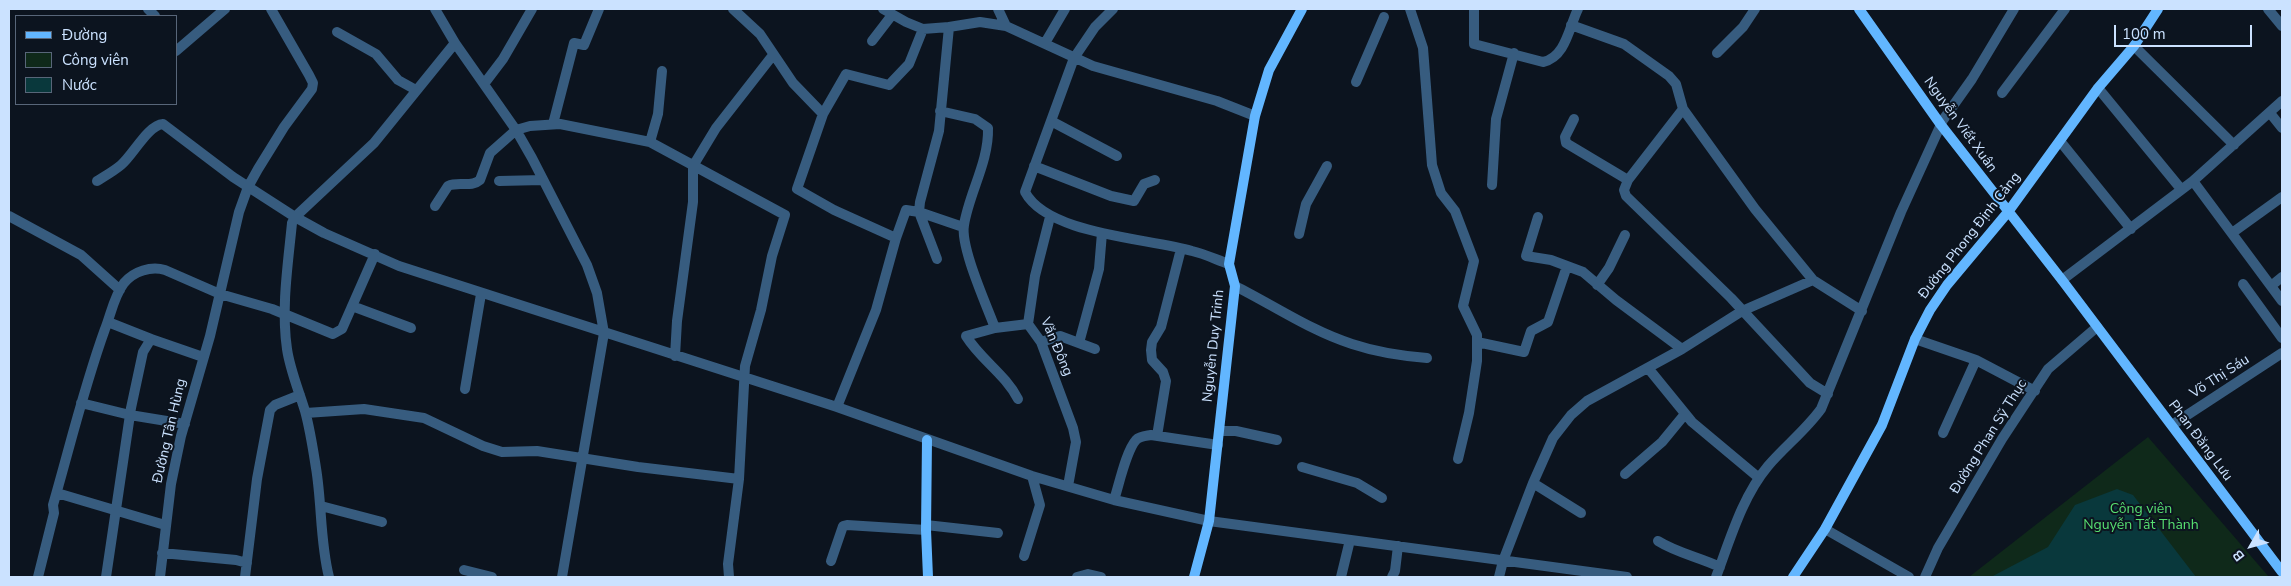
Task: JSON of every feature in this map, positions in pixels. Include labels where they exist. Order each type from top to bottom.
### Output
[{"type":"street","points":[[178,45],[225,9]]},
{"type":"street","name":"Đường Tân Hùng","points":[[160,577],[171,484],[232,240],[248,187],[284,127],[312,89],[313,83],[271,9]]},
{"type":"street","points":[[435,9],[455,43],[516,130],[587,265],[597,293],[604,333],[562,577]]},
{"type":"street","points":[[484,84],[503,59],[532,9]]},
{"type":"street","points":[[553,124],[574,43],[584,45],[599,9]]},
{"type":"street","points":[[732,9],[760,34],[793,83],[823,114]]},
{"type":"street","points":[[883,9],[923,29],[980,22],[1006,26],[1093,66],[1216,100],[1255,116]]},
{"type":"street","points":[[998,9],[1006,26]]},
{"type":"street","points":[[1045,43],[1065,9]]},
{"type":"street","points":[[1113,9],[1095,27],[1074,58],[1025,192],[1029,200],[1050,217],[1102,233],[1192,250],[1229,264]]},
{"type":"street","name":"Nguyễn Duy Trinh","points":[[1194,577],[1209,520],[1235,286],[1229,264],[1255,116],[1269,70],[1302,9]]},
{"type":"street","points":[[1410,9],[1423,48],[1432,165],[1441,193],[1455,211],[1474,261],[1463,306],[1477,335],[1477,361],[1469,413],[1458,459]]},
{"type":"street","points":[[1474,9],[1474,44],[1543,62],[1551,60],[1559,53],[1578,9]]},
{"type":"street","points":[[1717,53],[1743,27],[1755,9]]},
{"type":"street","name":"Nguyễn Viết Xuân","points":[[1859,9],[1942,125],[2096,327]]},
{"type":"street","points":[[1716,577],[1741,514],[1759,478],[1809,425],[1828,394],[1901,212],[1942,125],[1982,64],[2014,9]]},
{"type":"street","points":[[2002,93],[2064,9]]},
{"type":"street","name":"Đường Phong Định Cảng","points":[[1792,577],[1825,529],[1882,425],[1916,339],[1930,310],[1947,284],[2008,212],[2098,88],[2134,46],[2158,9]]},
{"type":"street","points":[[2268,9],[2282,26]]},
{"type":"street","points":[[872,41],[892,15]]},
{"type":"street","points":[[1356,82],[1384,17]]},
{"type":"street","points":[[1571,25],[1624,44],[1653,63],[1676,84],[1683,109],[1755,209],[1813,280],[1862,311]]},
{"type":"street","points":[[937,259],[919,212],[921,197],[936,147],[948,27]]},
{"type":"street","points":[[896,238],[834,210],[797,189],[823,114],[846,74],[875,83],[889,84],[909,64],[923,29]]},
{"type":"street","points":[[336,32],[376,54],[398,80],[416,90]]},
{"type":"street","points":[[329,577],[325,563],[321,506],[306,414],[287,350],[286,314],[289,254],[295,217],[374,143],[455,43]]},
{"type":"street","points":[[2134,46],[2234,145]]},
{"type":"street","points":[[1492,185],[1496,118],[1514,53]]},
{"type":"street","points":[[675,356],[677,321],[693,202],[693,166],[716,128],[773,55]]},
{"type":"street","points":[[650,142],[658,114],[662,71]]},
{"type":"street","points":[[2098,88],[2181,189]]},
{"type":"street","points":[[2062,280],[2193,181],[2282,101]]},
{"type":"street","points":[[1683,109],[1628,180],[1624,190],[1630,201],[1742,311],[1810,383],[1828,394]]},
{"type":"street","points":[[940,111],[975,119],[988,128],[985,153],[963,227],[970,258],[996,328]]},
{"type":"street","points":[[2270,113],[2282,128]]},
{"type":"street","points":[[1574,119],[1565,137],[1566,142],[1628,180]]},
{"type":"street","points":[[1051,121],[1116,156]]},
{"type":"street","points":[[97,181],[122,165],[144,138],[158,124],[163,124],[248,187],[295,217],[324,233],[399,266],[481,294],[837,407],[1032,476],[1114,500],[1209,520],[1627,577]]},
{"type":"street","points":[[435,206],[448,186],[458,184],[472,185],[480,180],[490,153],[516,130],[530,126],[553,124],[650,142],[785,215],[772,256],[761,310],[745,366],[746,378],[738,479],[728,564],[729,577]]},
{"type":"street","points":[[2060,141],[2131,229]]},
{"type":"street","points":[[1034,166],[1110,196],[1134,201],[1144,184],[1155,180]]},
{"type":"street","points":[[1299,234],[1306,204],[1327,166]]},
{"type":"street","points":[[499,181],[542,180]]},
{"type":"street","points":[[2193,181],[2282,300]]},
{"type":"street","points":[[2232,233],[2282,197]]},
{"type":"street","points":[[837,407],[876,310],[896,238],[906,210],[919,212],[963,227]]},
{"type":"street","points":[[9,216],[80,255],[120,290]]},
{"type":"street","name":"Văn Đông","points":[[1050,217],[1035,276],[1028,324],[1041,342],[1076,442],[1068,486]]},
{"type":"street","points":[[1538,217],[1526,256],[1583,272],[1597,285],[1682,349]]},
{"type":"street","points":[[1078,343],[1099,269],[1102,233]]},
{"type":"street","points":[[1597,285],[1609,268],[1624,235]]},
{"type":"street","points":[[1157,436],[1166,381],[1163,372],[1152,360],[1152,342],[1161,327],[1181,249]]},
{"type":"street","points":[[38,577],[57,493],[81,402],[114,303],[125,283],[138,273],[156,268],[177,274],[220,294],[286,314],[318,330],[333,334],[342,329],[375,254]]},
{"type":"street","points":[[1477,342],[1524,352],[1531,331],[1548,322],[1567,266]]},
{"type":"street","points":[[2271,286],[2282,277]]},
{"type":"street","points":[[1499,577],[1503,560],[1533,483],[1553,438],[1571,414],[1587,401],[1682,349],[1742,311],[1813,280]]},
{"type":"street","points":[[2243,284],[2282,338]]},
{"type":"street","points":[[1235,286],[1325,333],[1352,344],[1407,356],[1427,358]]},
{"type":"street","points":[[465,389],[481,294]]},
{"type":"street","points":[[352,306],[411,328]]},
{"type":"street","points":[[108,322],[203,357]]},
{"type":"street","points":[[1018,399],[1011,385],[972,346],[966,336],[996,328],[1028,324]]},
{"type":"street","name":"Đường Phan Sỹ Thục","points":[[1925,577],[1952,523],[2002,440],[2048,370],[2096,327]]},
{"type":"street","name":"Phan Đăng Lưu","points":[[2096,327],[2282,572]]},
{"type":"street","points":[[1041,342],[1060,336],[1095,349]]},
{"type":"street","points":[[106,577],[130,415],[143,352],[152,339]]},
{"type":"street","points":[[1916,339],[1976,360],[2035,391]]},
{"type":"street","name":"Võ Thị Sáu","points":[[2172,425],[2282,353]]},
{"type":"street","points":[[1943,433],[1976,360]]},
{"type":"street","points":[[1648,368],[1685,414],[1705,434],[1759,478]]},
{"type":"street","points":[[245,577],[257,479],[270,410],[300,395]]},
{"type":"street","points":[[81,402],[130,415],[185,424]]},
{"type":"street","points":[[306,414],[364,409],[424,418],[493,450],[514,453],[538,452],[638,468],[738,479]]},
{"type":"street","points":[[1625,474],[1662,442],[1685,414]]},
{"type":"street","points":[[1220,431],[1236,431],[1277,440]]},
{"type":"street","points":[[1114,500],[1134,441],[1140,437],[1157,436],[1218,445]]},
{"type":"street","points":[[927,440],[926,528],[928,577]]},
{"type":"street","points":[[1302,467],[1357,482],[1382,498]]},
{"type":"street","points":[[1024,556],[1040,505],[1032,476]]},
{"type":"street","points":[[1533,483],[1582,513]]},
{"type":"street","points":[[57,493],[165,525]]},
{"type":"street","points":[[321,506],[382,522]]},
{"type":"street","points":[[831,561],[843,526],[847,525],[998,533]]},
{"type":"street","points":[[1825,529],[1909,577]]},
{"type":"street","points":[[1341,577],[1350,540]]},
{"type":"street","points":[[1658,541],[1675,550],[1698,557],[1720,567]]},
{"type":"street","points":[[1392,577],[1396,570],[1398,546]]},
{"type":"street","points":[[162,553],[236,560],[247,564]]},
{"type":"street","points":[[464,570],[492,577]]},
{"type":"street","points":[[1078,577],[1088,574],[1101,577]]},
{"type":"green space","name":"Công viên Nguyễn Tất Thành","points":[[2148,437],[2269,577],[1969,577]]},
{"type":"water","points":[[2117,489],[2133,495],[2196,577],[1991,577],[2048,547],[2075,505]]}]
